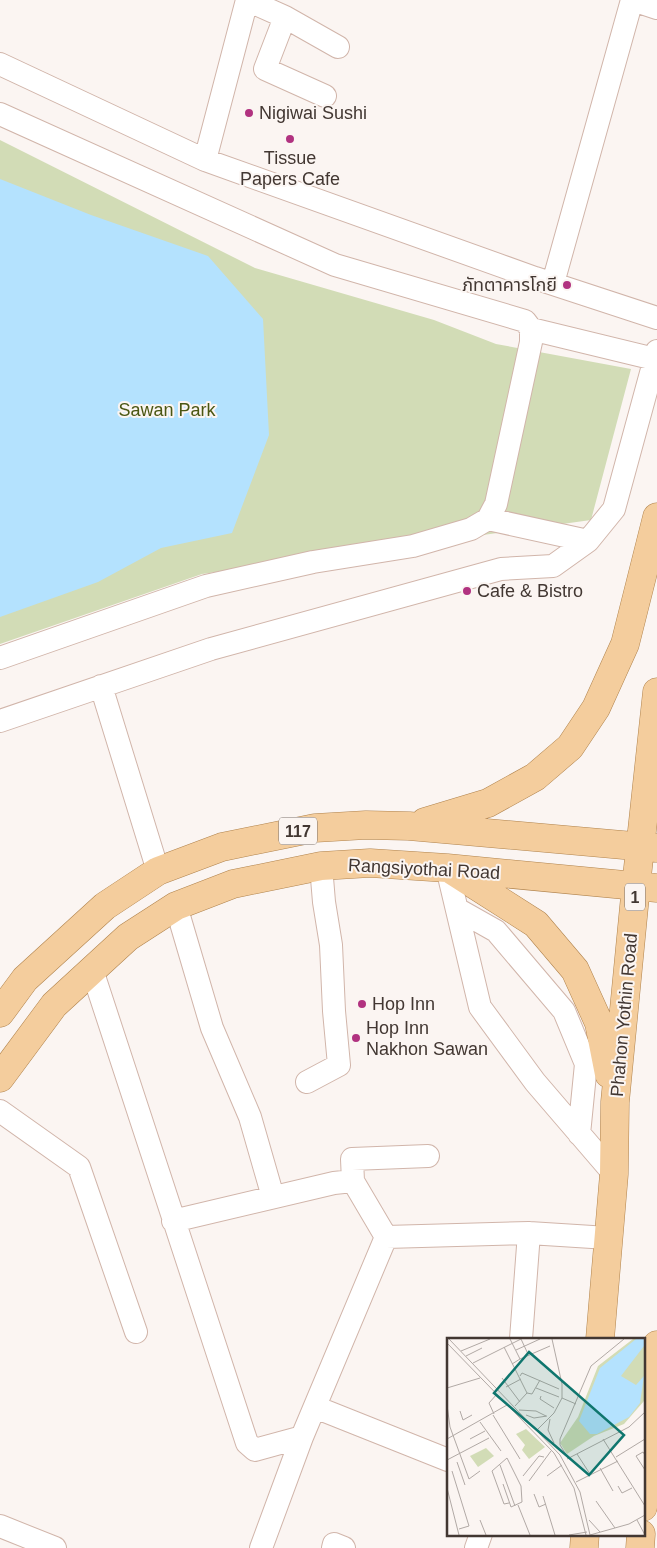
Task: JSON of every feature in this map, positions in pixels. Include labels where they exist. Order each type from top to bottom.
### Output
[{"type":"main road","points":[[409,826],[488,803],[535,777],[570,747],[596,708],[624,644],[657,517]]},
{"type":"main road","name":"Phahon Yothin Road","points":[[600,1338],[614,1174],[615,1102],[646,887],[657,692]]},
{"type":"main road","name":"117","points":[[0,1013],[25,979],[105,906],[158,871],[222,847],[315,828],[366,825],[409,826],[649,847]]},
{"type":"main road","name":"Rangsiyothai Road","points":[[0,1078],[54,1005],[128,937],[176,906],[233,884],[321,866],[370,863],[447,868],[646,887]]},
{"type":"main road","points":[[447,868],[536,924],[575,970],[599,1023],[615,1102]]},
{"type":"main road","points":[[644,1495],[657,1345]]},
{"type":"street","points":[[205,160],[247,0],[285,17],[338,47]]},
{"type":"street","points":[[553,283],[632,0],[657,8]]},
{"type":"street","points":[[285,17],[265,69],[325,96]]},
{"type":"street","points":[[0,64],[205,160],[535,278],[657,318]]},
{"type":"street","points":[[0,114],[335,265],[516,318],[525,321],[531,329],[531,342],[496,504],[488,519],[471,530],[413,546],[313,562],[206,586],[0,658]]},
{"type":"street","points":[[0,721],[211,649],[501,569],[552,566],[588,541],[614,509],[656,355],[531,329]]},
{"type":"street","points":[[488,519],[588,541]]},
{"type":"street","points":[[101,686],[158,871]]},
{"type":"street","points":[[307,1082],[339,1065],[331,945],[324,902],[321,866]]},
{"type":"street","points":[[447,868],[480,1007],[535,1082],[614,1174]]},
{"type":"street","points":[[176,906],[212,1028],[250,1117],[273,1197]]},
{"type":"street","points":[[457,909],[496,931],[564,1011],[586,1064],[579,1134]]},
{"type":"street","points":[[92,970],[247,1443],[255,1450],[302,1437]]},
{"type":"street","points":[[0,1111],[79,1167],[136,1332]]},
{"type":"street","points":[[386,1237],[354,1181],[352,1159],[428,1156]]},
{"type":"street","points":[[173,1220],[334,1183],[354,1181]]},
{"type":"street","points":[[386,1237],[529,1233],[608,1238]]},
{"type":"street","points":[[521,1338],[529,1233]]},
{"type":"street","points":[[261,1548],[302,1437],[386,1237]]},
{"type":"street","points":[[315,1407],[447,1460]]},
{"type":"street","points":[[644,1507],[657,1508]]},
{"type":"street","points":[[0,1526],[19,1541],[55,1548]]},
{"type":"street","points":[[476,1548],[481,1536]]},
{"type":"street","points":[[333,1548],[334,1544],[344,1548]]},
{"type":"green space","name":"Sawan Park","points":[[0,140],[255,268],[434,320],[496,344],[631,369],[591,520],[202,574],[0,644]]},
{"type":"water","points":[[0,179],[91,215],[208,256],[263,319],[269,435],[232,533],[161,548],[98,582],[0,617]]},
{"type":"place","name":"Nigiwai Sushi","points":[[249,113]]},
{"type":"place","name":"Tissue Papers Cafe","points":[[290,139]]},
{"type":"place","name":"ภัทตาคารโกยี","points":[[567,285]]},
{"type":"place","name":"Cafe & Bistro","points":[[467,591]]},
{"type":"place","name":"Hop Inn","points":[[362,1004]]},
{"type":"place","name":"Hop Inn Nakhon Sawan","points":[[356,1038]]}]
